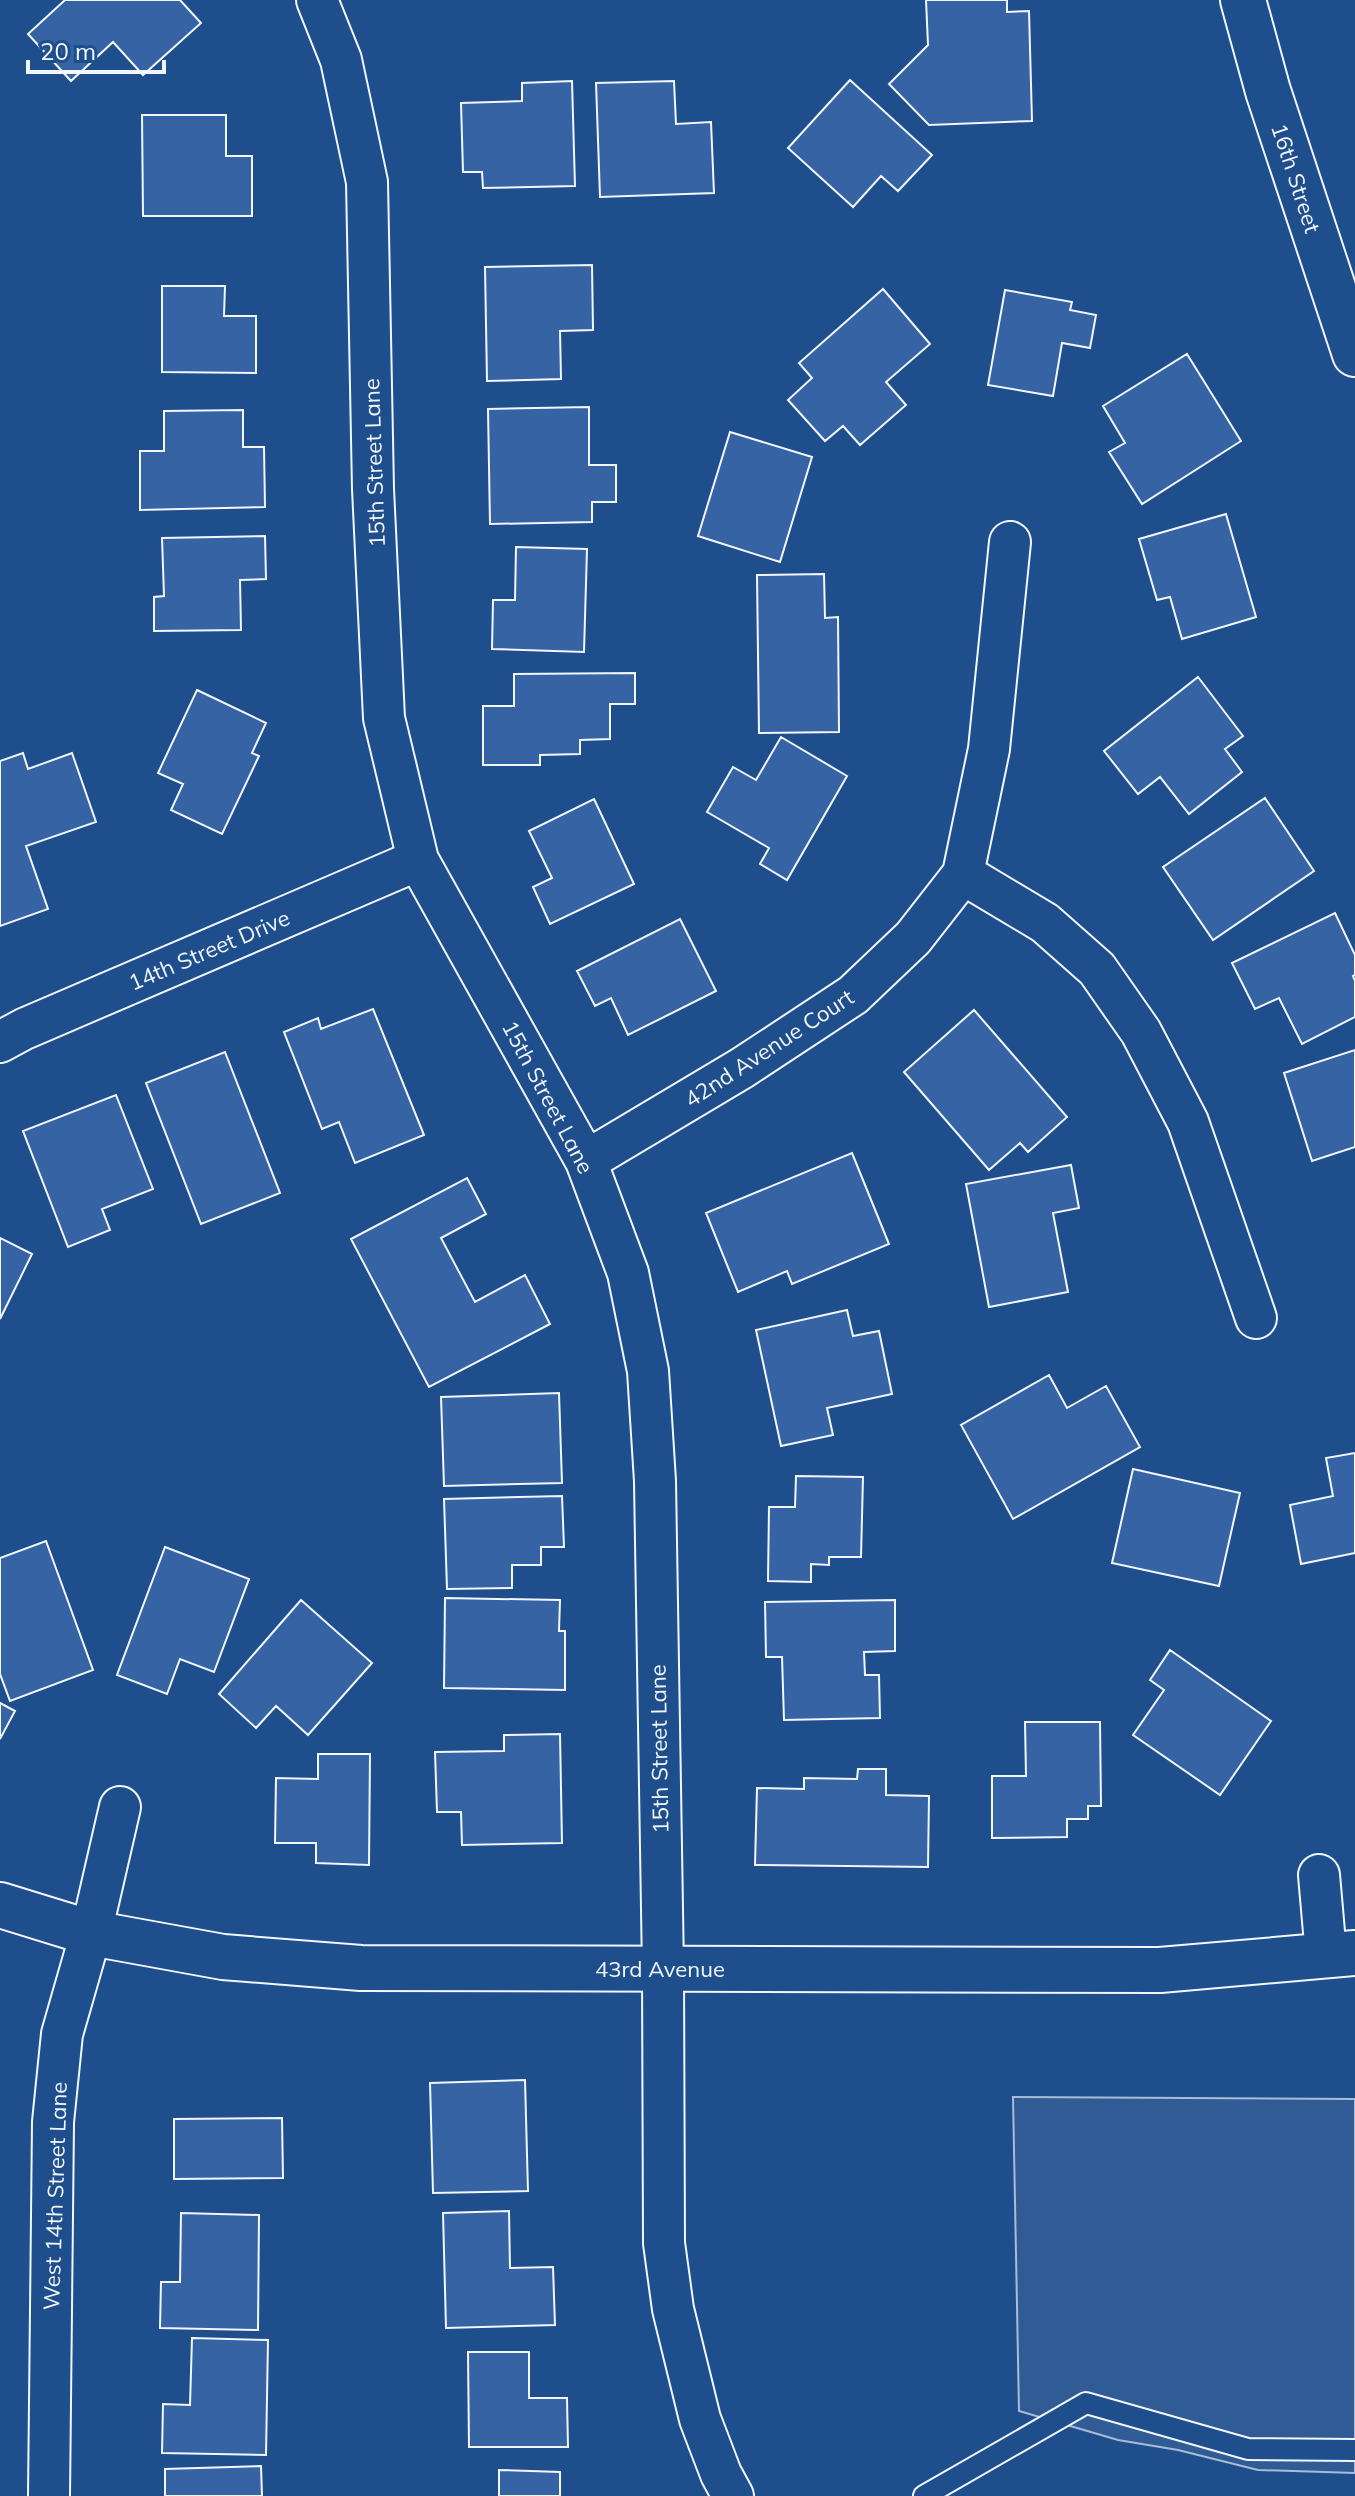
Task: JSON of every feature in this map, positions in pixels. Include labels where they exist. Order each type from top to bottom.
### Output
[{"type":"street","name":"15th Street Lane","points":[[317,0],[341,60],[367,182],[373,489],[384,718],[418,860],[586,1161],[628,1273],[648,1371],[655,1481],[664,2243],[673,2309],[700,2419],[733,2496]]},
{"type":"street","name":"16th Street","points":[[1243,0],[1268,91],[1355,354]]},
{"type":"street","name":"42nd Avenue Court","points":[[586,1161],[742,1068],[853,995],[913,938],[963,874],[989,749],[1010,542]]},
{"type":"street","name":"14th Street Drive","points":[[0,1042],[418,860]]},
{"type":"street","points":[[963,874],[1045,923],[1097,969],[1141,1032],[1188,1122],[1256,1318]]},
{"type":"street","name":"West 14th Street Lane","points":[[49,2496],[53,2122],[62,2034],[91,1933],[120,1807]]},
{"type":"street","name":"43rd Avenue","points":[[0,1905],[91,1933],[223,1957],[361,1968],[1160,1970],[1341,1954],[1319,1875]]},
{"type":"lane","points":[[924,2496],[1086,2403],[1248,2449],[1355,2450]]},
{"type":"shaded area","points":[[1013,2097],[1355,2099],[1355,2473],[1258,2470],[1178,2450],[1118,2440],[1019,2411]]},
{"type":"building","points":[[65,0],[180,0],[201,23],[143,75],[113,42],[71,81],[28,34]]},
{"type":"building","points":[[926,0],[1007,0],[1007,12],[1029,11],[1032,121],[929,125],[889,84],[928,45]]},
{"type":"building","points":[[850,80],[932,155],[898,191],[881,176],[853,207],[788,148]]},
{"type":"building","points":[[572,81],[575,186],[483,188],[482,172],[463,172],[461,103],[522,101],[522,83]]},
{"type":"building","points":[[674,81],[676,124],[711,122],[714,193],[600,197],[596,83]]},
{"type":"building","points":[[142,115],[226,115],[226,156],[252,156],[252,216],[143,216]]},
{"type":"building","points":[[592,265],[593,330],[560,331],[561,379],[487,381],[485,267]]},
{"type":"building","points":[[162,286],[225,286],[224,316],[256,316],[256,373],[162,372]]},
{"type":"building","points":[[883,289],[930,344],[886,382],[906,405],[860,445],[843,426],[825,441],[788,400],[812,378],[799,363]]},
{"type":"building","points":[[1005,290],[1072,302],[1070,310],[1096,315],[1090,348],[1062,343],[1053,396],[988,385]]},
{"type":"building","points":[[1187,354],[1241,441],[1142,504],[1109,452],[1125,443],[1103,406]]},
{"type":"building","points":[[589,407],[589,465],[616,465],[616,502],[592,502],[592,522],[490,524],[488,409]]},
{"type":"building","points":[[243,410],[243,447],[264,447],[265,507],[140,510],[140,451],[164,451],[164,411]]},
{"type":"building","points":[[730,432],[812,457],[780,562],[698,536]]},
{"type":"building","points":[[1226,514],[1256,617],[1182,639],[1170,597],[1157,600],[1139,539]]},
{"type":"building","points":[[265,536],[266,579],[240,580],[241,630],[154,631],[154,597],[164,596],[162,538]]},
{"type":"building","points":[[516,547],[587,549],[584,652],[492,649],[493,600],[515,600]]},
{"type":"building","points":[[824,574],[825,618],[838,617],[839,732],[759,733],[757,575]]},
{"type":"building","points":[[635,673],[635,704],[610,704],[610,739],[580,740],[580,754],[540,755],[540,765],[483,765],[483,706],[514,706],[514,674]]},
{"type":"building","points":[[1198,677],[1243,736],[1225,749],[1242,772],[1189,814],[1160,777],[1138,794],[1104,751]]},
{"type":"building","points":[[197,690],[266,723],[252,753],[259,756],[222,834],[171,810],[183,784],[158,773]]},
{"type":"building","points":[[781,737],[847,776],[787,880],[760,864],[769,848],[707,812],[733,767],[756,780]]},
{"type":"building","points":[[23,753],[28,769],[72,753],[96,822],[26,846],[48,909],[0,926],[0,761]]},
{"type":"building","points":[[1265,798],[1314,871],[1213,940],[1163,867]]},
{"type":"building","points":[[594,799],[634,884],[550,924],[533,887],[552,878],[529,831]]},
{"type":"building","points":[[1335,913],[1355,955],[1355,1017],[1302,1044],[1279,998],[1255,1009],[1232,963]]},
{"type":"building","points":[[680,919],[716,991],[628,1035],[611,998],[595,1006],[577,971]]},
{"type":"building","points":[[373,1009],[424,1135],[355,1163],[339,1122],[322,1129],[284,1032],[318,1018],[321,1029]]},
{"type":"building","points":[[974,1010],[1067,1117],[1028,1152],[1020,1143],[989,1170],[904,1072]]},
{"type":"building","points":[[1355,1050],[1355,1147],[1312,1161],[1284,1073]]},
{"type":"building","points":[[225,1052],[280,1193],[201,1224],[146,1083]]},
{"type":"building","points":[[116,1095],[153,1189],[102,1209],[110,1230],[68,1247],[23,1131]]},
{"type":"building","points":[[852,1153],[889,1244],[792,1284],[787,1271],[738,1292],[706,1213]]},
{"type":"building","points":[[1071,1165],[1079,1208],[1053,1213],[1068,1292],[989,1307],[966,1184]]},
{"type":"building","points":[[467,1178],[486,1214],[441,1238],[475,1302],[525,1275],[550,1324],[429,1387],[351,1239]]},
{"type":"building","points":[[0,1238],[32,1254],[0,1319]]},
{"type":"building","points":[[847,1310],[853,1336],[879,1331],[892,1394],[827,1408],[833,1435],[781,1446],[756,1330]]},
{"type":"building","points":[[1049,1375],[1067,1408],[1106,1386],[1140,1447],[1013,1519],[961,1425]]},
{"type":"building","points":[[559,1393],[562,1483],[444,1486],[441,1397]]},
{"type":"building","points":[[1355,1453],[1355,1553],[1301,1564],[1290,1505],[1333,1496],[1326,1458]]},
{"type":"building","points":[[1133,1469],[1240,1493],[1219,1586],[1112,1563]]},
{"type":"building","points":[[796,1476],[863,1477],[861,1557],[829,1557],[829,1565],[811,1564],[811,1582],[768,1581],[769,1507],[795,1507]]},
{"type":"building","points":[[562,1496],[564,1547],[541,1547],[541,1565],[512,1565],[512,1588],[447,1589],[444,1499]]},
{"type":"building","points":[[46,1541],[93,1670],[10,1701],[0,1674],[0,1558]]},
{"type":"building","points":[[165,1547],[249,1579],[214,1672],[180,1659],[167,1694],[117,1675]]},
{"type":"building","points":[[445,1598],[560,1600],[559,1631],[565,1631],[565,1690],[444,1688]]},
{"type":"building","points":[[301,1600],[372,1663],[308,1735],[276,1706],[256,1728],[219,1694]]},
{"type":"building","points":[[895,1600],[895,1651],[864,1652],[865,1675],[879,1675],[880,1718],[784,1720],[782,1657],[766,1657],[765,1602]]},
{"type":"building","points":[[1170,1650],[1271,1721],[1220,1795],[1133,1735],[1164,1690],[1150,1680]]},
{"type":"building","points":[[0,1703],[15,1711],[0,1739]]},
{"type":"building","points":[[1025,1722],[1100,1722],[1101,1806],[1088,1806],[1088,1819],[1067,1819],[1067,1837],[992,1838],[992,1776],[1026,1776]]},
{"type":"building","points":[[560,1734],[562,1843],[462,1845],[461,1812],[437,1812],[435,1752],[504,1751],[504,1735]]},
{"type":"building","points":[[318,1754],[370,1754],[369,1865],[316,1863],[316,1843],[275,1843],[276,1778],[318,1779]]},
{"type":"building","points":[[858,1769],[886,1769],[886,1795],[929,1796],[928,1867],[755,1865],[757,1788],[804,1789],[804,1778],[857,1779]]},
{"type":"building","points":[[525,2080],[528,2191],[433,2193],[430,2083]]},
{"type":"building","points":[[282,2118],[283,2178],[174,2179],[174,2119]]},
{"type":"building","points":[[509,2211],[510,2268],[553,2267],[555,2325],[446,2328],[443,2213]]},
{"type":"building","points":[[181,2213],[259,2215],[258,2330],[160,2328],[161,2282],[180,2282]]},
{"type":"building","points":[[192,2338],[268,2340],[266,2455],[162,2453],[163,2404],[190,2405]]},
{"type":"building","points":[[468,2352],[529,2352],[529,2398],[567,2398],[568,2447],[469,2447]]},
{"type":"building","points":[[261,2466],[262,2496],[165,2496],[165,2469]]},
{"type":"building","points":[[499,2470],[560,2472],[560,2496],[499,2496]]}]
